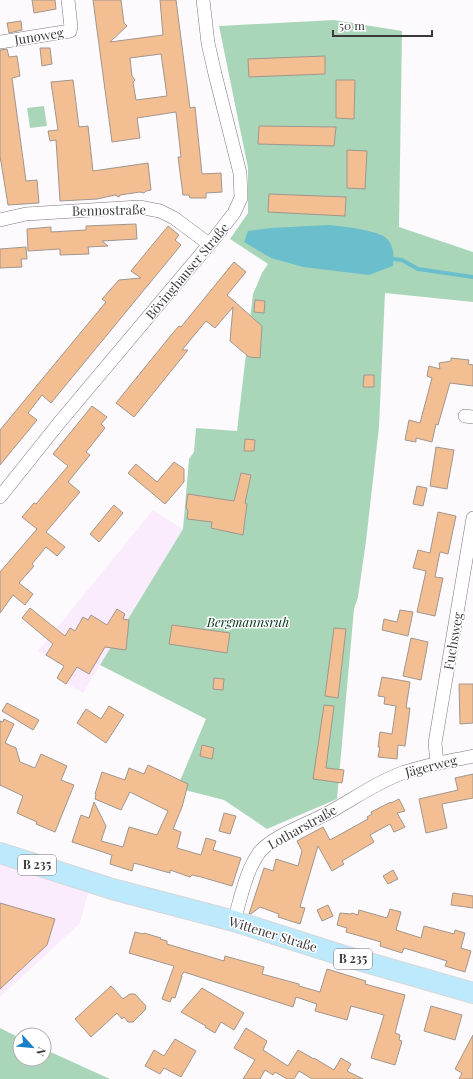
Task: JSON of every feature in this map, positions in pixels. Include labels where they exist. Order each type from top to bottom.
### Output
[{"type":"main road","name":"Wittener Straße","points":[[0,853],[153,900],[234,921],[341,955],[473,993]]},
{"type":"street","name":"Junoweg","points":[[0,42],[70,31],[71,27],[68,0]]},
{"type":"street","name":"Bövinghauser Straße","points":[[0,497],[59,423],[234,213],[241,198],[240,173],[208,44],[203,0]]},
{"type":"street","name":"Bennostraße","points":[[0,220],[26,214],[139,207],[160,211],[174,218],[209,244]]},
{"type":"street","name":"Fuchsweg","points":[[437,763],[436,743],[473,518]]},
{"type":"street","name":"Jägerweg","points":[[389,779],[405,772],[437,763],[473,756]]},
{"type":"street","name":"Lotharstraße","points":[[234,921],[252,864],[260,851],[278,838],[324,815],[389,779]]},
{"type":"shaded area","points":[[153,510],[183,529],[83,693],[57,678],[63,666],[38,651]]},
{"type":"shaded area","points":[[0,862],[89,889],[80,923],[0,997]]},
{"type":"green space","name":"Bergmannsruh","points":[[334,20],[402,31],[399,227],[473,252],[473,302],[385,293],[379,427],[366,541],[358,597],[354,609],[337,799],[267,829],[224,800],[177,788],[206,719],[100,665],[183,529],[189,459],[194,452],[196,428],[237,431],[253,294],[262,273],[268,264],[230,239],[248,213],[248,168],[219,26]]},
{"type":"green space","points":[[44,106],[47,126],[30,128],[27,108]]},
{"type":"green space","points":[[0,1028],[12,1034],[12,1067],[52,1067],[52,1053],[110,1079],[0,1079]]},
{"type":"water","points":[[328,225],[359,229],[383,236],[387,239],[392,248],[393,266],[369,275],[303,267],[271,258],[244,242],[248,231],[271,228]]},
{"type":"building","points":[[32,0],[55,0],[56,9],[34,13]]},
{"type":"building","points":[[93,0],[121,0],[124,23],[127,26],[110,42],[163,35],[160,0],[176,0],[190,108],[195,107],[202,174],[221,173],[222,192],[206,193],[206,198],[190,198],[189,195],[183,195],[178,157],[181,157],[176,112],[137,118],[140,138],[112,142]],"holes":[[[161,54],[167,96],[136,100],[133,82],[135,80],[132,76],[130,58]]]},
{"type":"building","points":[[21,21],[22,30],[9,33],[7,23]]},
{"type":"building","points":[[40,48],[50,48],[52,64],[42,66]]},
{"type":"building","points":[[7,49],[9,57],[17,56],[20,76],[12,78],[26,181],[37,180],[39,203],[8,205],[0,156],[0,50]]},
{"type":"building","points":[[325,56],[325,74],[249,77],[248,59]]},
{"type":"building","points":[[73,80],[79,127],[88,126],[93,171],[148,163],[151,190],[144,193],[140,192],[120,195],[119,197],[115,195],[97,199],[60,201],[56,140],[50,141],[48,131],[58,130],[51,82]]},
{"type":"building","points":[[336,80],[355,80],[354,119],[336,118]]},
{"type":"building","points":[[259,126],[336,127],[334,146],[258,144]]},
{"type":"building","points":[[347,150],[367,151],[365,189],[347,188]]},
{"type":"building","points":[[269,194],[346,197],[345,216],[268,212]]},
{"type":"building","points":[[136,224],[137,239],[102,241],[108,246],[88,247],[89,254],[60,255],[60,249],[28,251],[27,229],[51,227],[51,232],[86,230],[86,226]]},
{"type":"building","points":[[168,226],[179,235],[175,240],[181,245],[51,403],[42,395],[28,413],[37,420],[0,465],[0,430],[106,302],[102,299],[119,280],[141,278],[131,271]]},
{"type":"building","points":[[26,247],[27,259],[21,259],[22,267],[0,268],[0,249]]},
{"type":"building","points":[[234,262],[246,272],[227,295],[262,326],[260,358],[249,357],[230,341],[233,307],[215,328],[206,321],[182,350],[188,350],[134,417],[116,403],[172,334],[179,326],[181,327]]},
{"type":"building","points":[[255,300],[265,301],[264,313],[254,312]]},
{"type":"building","points":[[451,358],[469,360],[468,364],[473,365],[473,386],[450,383],[438,425],[436,424],[432,442],[416,438],[416,442],[405,440],[409,420],[420,423],[432,378],[427,376],[429,366],[440,369],[439,363],[451,361]]},
{"type":"building","points":[[364,375],[374,375],[374,387],[363,387]]},
{"type":"building","points":[[92,406],[107,417],[101,424],[105,428],[86,452],[90,455],[68,482],[80,492],[46,532],[65,547],[57,556],[46,547],[32,564],[34,566],[19,583],[33,594],[25,605],[13,595],[0,613],[0,572],[37,529],[22,517],[34,503],[36,504],[68,466],[53,454]]},
{"type":"building","points":[[245,439],[255,440],[254,451],[244,451]]},
{"type":"building","points":[[436,447],[454,450],[447,489],[430,486]]},
{"type":"building","points":[[174,462],[184,469],[184,482],[165,504],[128,473],[136,464],[157,482]]},
{"type":"building","points":[[241,473],[251,475],[245,503],[247,504],[243,535],[211,528],[212,522],[187,519],[188,511],[186,507],[188,494],[234,501]]},
{"type":"building","points":[[417,486],[427,488],[423,506],[413,504]]},
{"type":"building","points":[[114,505],[123,513],[99,542],[90,534]]},
{"type":"building","points":[[438,512],[456,516],[448,554],[440,552],[435,577],[443,578],[435,616],[417,612],[426,571],[413,568],[418,550],[430,553]]},
{"type":"building","points":[[30,608],[65,636],[70,628],[75,631],[83,617],[88,620],[91,615],[107,625],[117,609],[125,614],[123,619],[129,620],[126,650],[105,647],[89,674],[77,667],[66,684],[57,678],[64,666],[46,655],[53,644],[22,618]]},
{"type":"building","points":[[400,610],[413,612],[408,636],[382,630],[384,619],[397,622]]},
{"type":"building","points":[[172,625],[230,633],[227,653],[169,644]]},
{"type":"building","points":[[334,628],[346,629],[338,698],[325,696]]},
{"type":"building","points":[[411,638],[428,642],[421,680],[403,676]]},
{"type":"building","points":[[382,677],[410,682],[406,708],[410,708],[405,746],[398,745],[397,759],[378,757],[380,732],[392,734],[396,706],[384,704],[385,697],[378,696]]},
{"type":"building","points":[[214,678],[224,679],[223,690],[213,689]]},
{"type":"building","points":[[459,684],[473,684],[473,723],[460,724]]},
{"type":"building","points":[[7,703],[39,720],[33,730],[2,711]]},
{"type":"building","points":[[324,705],[334,706],[326,768],[344,770],[342,783],[313,779]]},
{"type":"building","points":[[109,706],[124,715],[106,743],[77,723],[86,709],[101,719]]},
{"type":"building","points":[[4,719],[14,724],[5,743],[16,748],[20,762],[35,768],[41,754],[67,766],[61,780],[74,785],[55,832],[36,824],[37,822],[17,813],[23,796],[0,785],[0,721],[3,722]]},
{"type":"building","points":[[202,745],[214,748],[212,759],[200,756]]},
{"type":"building","points":[[148,765],[188,784],[182,807],[173,829],[181,832],[177,848],[201,855],[206,838],[216,841],[213,850],[241,858],[232,886],[201,877],[192,875],[190,877],[170,870],[170,873],[134,863],[132,871],[110,864],[112,855],[72,842],[81,815],[89,818],[94,802],[106,826],[101,841],[123,847],[129,827],[157,835],[168,811],[130,792],[121,810],[95,799],[95,794],[102,772],[125,780],[129,768],[144,774]]},
{"type":"building","points":[[473,774],[473,798],[442,804],[447,828],[426,833],[419,799],[458,790],[455,778]]},
{"type":"building","points":[[399,799],[405,811],[397,813],[405,827],[394,832],[390,824],[370,835],[374,842],[342,861],[344,864],[332,871],[318,846],[300,907],[305,908],[300,924],[278,917],[279,914],[260,907],[249,914],[264,868],[273,871],[276,859],[298,866],[302,851],[297,841],[323,827],[330,840],[368,819],[367,817],[372,814],[371,812]]},
{"type":"building","points":[[224,813],[236,816],[230,834],[219,831]]},
{"type":"building","points":[[393,870],[398,879],[388,884],[383,876]]},
{"type":"building","points":[[453,893],[473,896],[473,908],[451,905]]},
{"type":"building","points":[[0,903],[55,919],[47,945],[0,989]]},
{"type":"building","points":[[328,905],[333,916],[322,921],[317,910]]},
{"type":"building","points":[[390,909],[401,912],[396,930],[421,938],[424,926],[454,934],[455,930],[465,933],[461,948],[471,951],[465,972],[445,966],[447,961],[404,948],[402,953],[380,946],[381,942],[346,932],[347,928],[337,925],[340,913],[352,913],[358,915],[359,910],[387,918]]},
{"type":"building","points":[[135,932],[161,938],[160,939],[167,941],[167,944],[224,961],[225,956],[264,967],[262,974],[299,984],[299,986],[320,992],[327,969],[366,981],[365,984],[405,995],[395,1033],[400,1035],[399,1040],[402,1041],[395,1065],[371,1058],[384,1015],[351,1006],[347,1020],[315,1011],[317,1004],[296,997],[293,1007],[184,972],[181,976],[175,998],[172,997],[170,1002],[162,999],[174,966],[129,953]]},
{"type":"building","points":[[111,986],[123,999],[130,994],[135,994],[146,1006],[145,1010],[133,1022],[128,1022],[124,1017],[122,1019],[117,1013],[91,1037],[75,1019]]},
{"type":"building","points":[[202,988],[244,1013],[234,1030],[221,1022],[215,1033],[205,1027],[206,1026],[181,1012]]},
{"type":"building","points":[[431,1006],[462,1015],[455,1040],[424,1031]]},
{"type":"building","points":[[246,1028],[267,1041],[263,1050],[288,1066],[298,1050],[334,1070],[341,1058],[351,1064],[347,1071],[363,1079],[312,1079],[299,1071],[294,1079],[287,1079],[275,1072],[273,1075],[265,1070],[260,1079],[243,1079],[255,1060],[234,1048]]},
{"type":"building","points":[[473,1035],[473,1079],[459,1079],[462,1073],[455,1069]]},
{"type":"building","points":[[175,1039],[196,1051],[181,1077],[164,1068],[160,1074],[145,1066],[154,1050],[164,1056]]},
{"type":"waterway","points":[[394,259],[402,260],[418,269],[473,277]]}]
